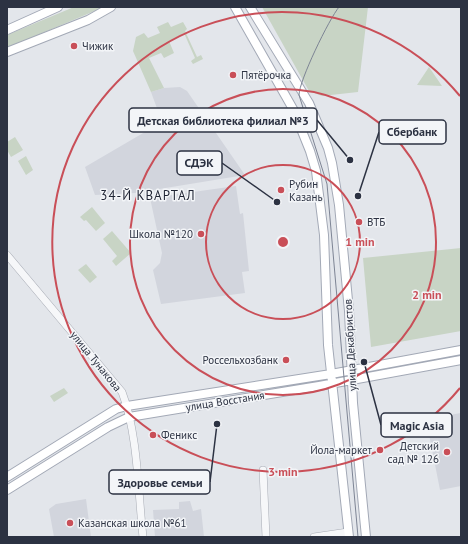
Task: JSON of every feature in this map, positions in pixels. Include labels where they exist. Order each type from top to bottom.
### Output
[{"type":"main road","points":[[7,30],[58,7]]},
{"type":"main road","name":"улица Декабристов","points":[[235,7],[293,109],[314,161],[319,188],[324,235],[326,316],[348,535]]},
{"type":"main road","name":"улица Декабристов","points":[[250,7],[309,103],[328,148],[339,205],[353,370],[353,403],[366,537]]},
{"type":"main road","points":[[7,52],[88,20],[108,8]]},
{"type":"main road","name":"улица Восстания","points":[[7,477],[116,409],[331,374],[461,350]]},
{"type":"main road","name":"улица Восстания","points":[[7,490],[108,427],[130,417],[332,384],[461,360]]},
{"type":"street","name":"улица Тунакова","points":[[7,255],[121,390],[130,417],[143,537]]},
{"type":"street","points":[[263,470],[266,537]]},
{"type":"street","points":[[314,537],[348,535]]},
{"type":"shaded area","points":[[180,87],[187,91],[245,175],[135,193],[95,195],[85,167],[162,122],[151,92],[164,88]]},
{"type":"shaded area","name":"Школа №120","points":[[236,186],[240,214],[243,213],[249,271],[242,272],[245,293],[161,304],[153,270],[160,263],[162,253],[150,198]]},
{"type":"shaded area","name":"Детский сад № 126","points":[[461,413],[461,486],[440,490],[426,419]]},
{"type":"shaded area","name":"Казанская школа №61","points":[[86,499],[91,537],[54,537],[49,509],[56,504]]},
{"type":"shaded area","points":[[190,501],[193,511],[201,509],[204,537],[155,537],[153,510],[179,509],[179,502]]},
{"type":"green space","points":[[74,7],[104,7],[7,48],[7,35]]},
{"type":"green space","points":[[262,7],[368,7],[358,92],[322,96],[309,91]]},
{"type":"green space","points":[[168,22],[171,27],[183,22],[187,29],[185,31],[197,57],[201,55],[203,59],[193,64],[191,61],[195,58],[184,33],[169,41],[174,53],[164,58],[161,53],[149,58],[164,88],[151,92],[133,51],[136,37],[144,33],[148,38],[160,33],[157,27]]},
{"type":"green space","points":[[429,67],[442,86],[417,85]]},
{"type":"green space","points":[[15,137],[23,150],[11,157],[7,150],[7,142]]},
{"type":"green space","points":[[26,156],[33,170],[26,175],[18,161]]},
{"type":"green space","points":[[92,207],[105,223],[96,231],[86,220],[84,221],[80,217]]},
{"type":"green space","points":[[112,231],[131,253],[116,266],[112,261],[117,256],[103,239]]},
{"type":"green space","points":[[461,248],[461,331],[371,347],[363,258]]},
{"type":"green space","points":[[86,264],[97,277],[90,283],[78,270]]},
{"type":"green space","points":[[64,388],[68,393],[54,402],[50,396]]},
{"type":"tram line","points":[[339,7],[315,50],[300,88],[299,95],[327,184],[358,537]]},
{"type":"place","name":"Чижик","points":[[74,46]]},
{"type":"place","name":"Пятёрочка","points":[[233,75]]},
{"type":"place","name":"Детская библиотека филиал №3","points":[[350,160]]},
{"type":"place","name":"Рубин Казань","points":[[281,190]]},
{"type":"place","name":"Сбербанк","points":[[358,196]]},
{"type":"place","name":"СДЭК","points":[[277,202]]},
{"type":"place","name":"ВТБ","points":[[359,222]]},
{"type":"place","name":"Школа №120","points":[[201,234]]},
{"type":"place","name":"Россельхозбанк","points":[[286,360]]},
{"type":"place","name":"Magic Asia","points":[[364,362]]},
{"type":"place","name":"Здоровье семьи","points":[[217,424]]},
{"type":"place","name":"Феникс","points":[[153,435]]},
{"type":"place","name":"Йола-маркет","points":[[380,450]]},
{"type":"place","name":"Детский сад № 126","points":[[447,452]]},
{"type":"place","name":"Казанская школа №61","points":[[70,523]]},
{"type":"district","name":"34-Й КВАРТАЛ","points":[[148,195]]}]
